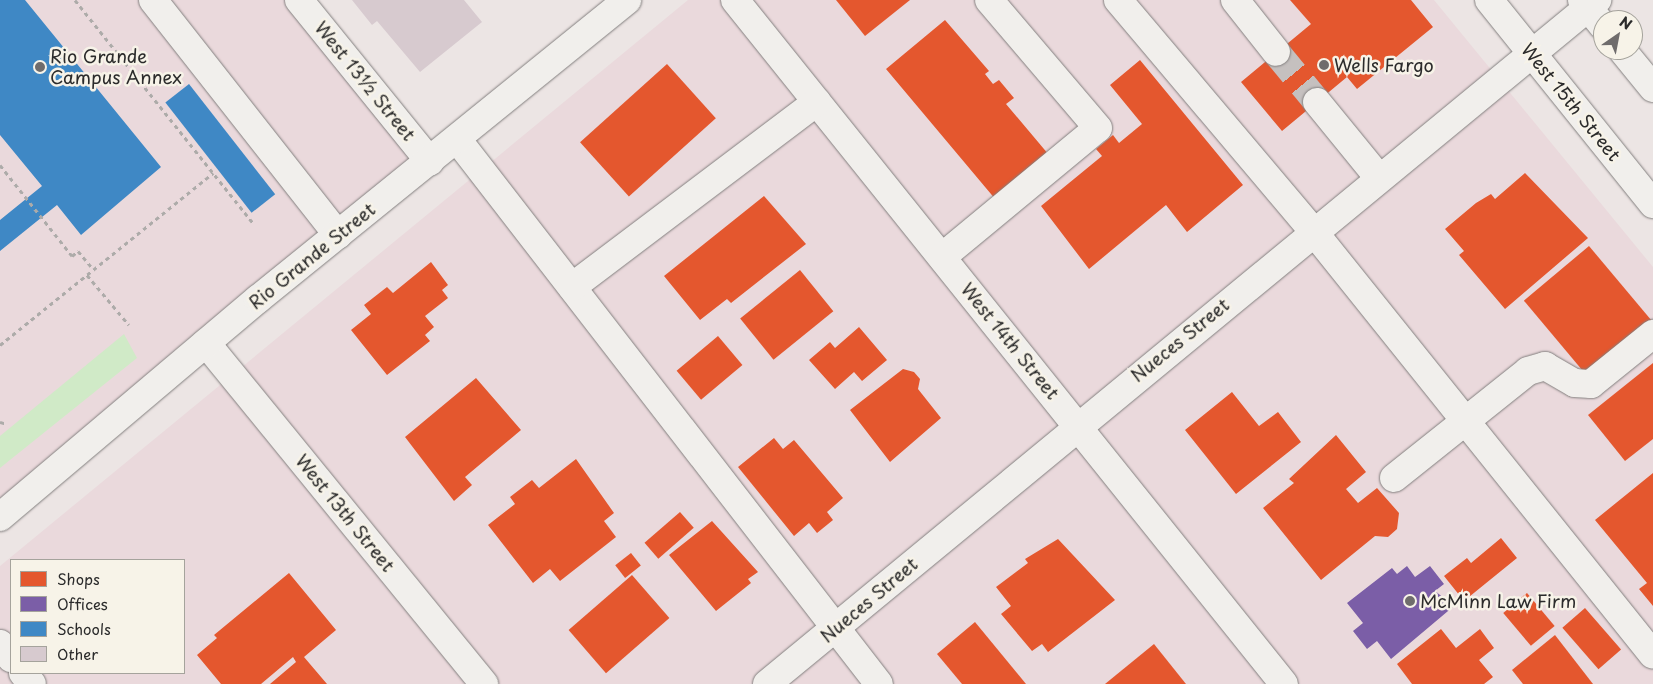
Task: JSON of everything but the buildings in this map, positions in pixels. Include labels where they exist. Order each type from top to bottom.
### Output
[{"type":"street","points":[[153,0],[338,234]]},
{"type":"street","name":"West 13½ Street","points":[[300,0],[430,162]]},
{"type":"street","name":"Rio Grande Street","points":[[0,516],[338,234],[430,162],[627,0]]},
{"type":"street","name":"West 14th Street","points":[[735,0],[1284,684]]},
{"type":"street","points":[[942,257],[1098,128],[989,0]]},
{"type":"street","points":[[1118,0],[1313,231],[1653,654]]},
{"type":"street","points":[[1235,0],[1276,52]]},
{"type":"street","name":"West 15th Street","points":[[1489,0],[1653,204]]},
{"type":"street","name":"Nueces Street","points":[[767,684],[1077,424],[1531,53],[1592,8]]},
{"type":"street","points":[[1630,60],[1653,88]]},
{"type":"street","points":[[572,287],[817,102]]},
{"type":"street","points":[[1316,102],[1378,178]]},
{"type":"street","points":[[457,139],[879,684]]},
{"type":"street","points":[[1394,478],[1537,366],[1584,386],[1600,379],[1653,334]]},
{"type":"street","name":"West 13th Street","points":[[206,343],[484,684]]},
{"type":"street","points":[[0,644],[10,657]]},
{"type":"street","points":[[24,674],[32,684]]},
{"type":"path","points":[[75,0],[253,223]]},
{"type":"path","points":[[0,165],[72,256],[78,251],[93,269]]},
{"type":"path","points":[[0,345],[214,172]]},
{"type":"path","points":[[87,274],[129,325]]},
{"type":"path","points":[[0,422],[6,424]]},
{"type":"shaded area","points":[[0,0],[299,0],[430,162],[0,517]]},
{"type":"shaded area","points":[[688,0],[1434,0],[1653,267],[1653,684],[0,684],[0,566]]},
{"type":"green space","points":[[124,334],[137,358],[0,468],[0,436]]},
{"type":"tunnel","points":[[1276,52],[1317,102]]},
{"type":"place","name":"Wells Fargo","points":[[1324,65]]},
{"type":"place","name":"Rio Grande Campus Annex","points":[[40,67]]},
{"type":"place","name":"McMinn Law Firm","points":[[1410,601]]}]
